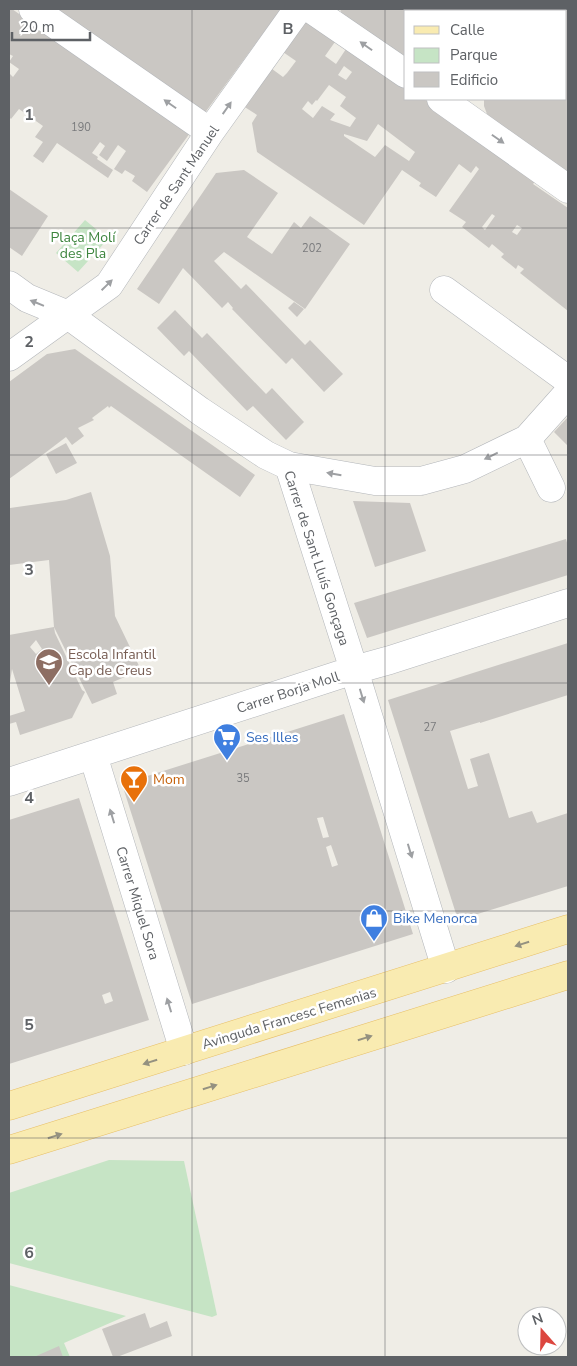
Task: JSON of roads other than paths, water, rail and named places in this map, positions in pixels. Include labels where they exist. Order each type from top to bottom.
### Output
[{"type":"main road","name":"Avinguda Francesc Femenias","points":[[9,1106],[568,929]]},
{"type":"main road","points":[[9,1150],[568,975]]},
{"type":"street","points":[[33,9],[210,132]]},
{"type":"street","name":"Carrer de Sant Manuel","points":[[9,357],[109,285],[210,132],[298,9]]},
{"type":"street","points":[[311,9],[404,73]]},
{"type":"street","points":[[456,103],[568,189]]},
{"type":"street","name":"Carrer de Sant Lluís Gonçaga","points":[[9,285],[27,298],[68,315],[233,433],[266,455],[289,466],[446,969]]},
{"type":"street","points":[[444,290],[568,380]]},
{"type":"street","points":[[289,466],[375,481],[421,480],[465,469],[527,439],[568,393]]},
{"type":"street","points":[[527,439],[551,488]]},
{"type":"street","name":"Carrer Borja Moll","points":[[9,782],[568,603]]},
{"type":"street","name":"Carrer Miquel Sora","points":[[93,755],[184,1051]]},
{"type":"place","name":"Escola Infantil Cap de Creus","points":[[49,686]]},
{"type":"place","name":"Ses Illes","points":[[227,761]]},
{"type":"place","name":"Mom","points":[[134,803]]},
{"type":"place","name":"Bike Menorca","points":[[374,942]]},
{"type":"park label","name":"Plaça Molí des Pla","points":[[83,246]]}]
